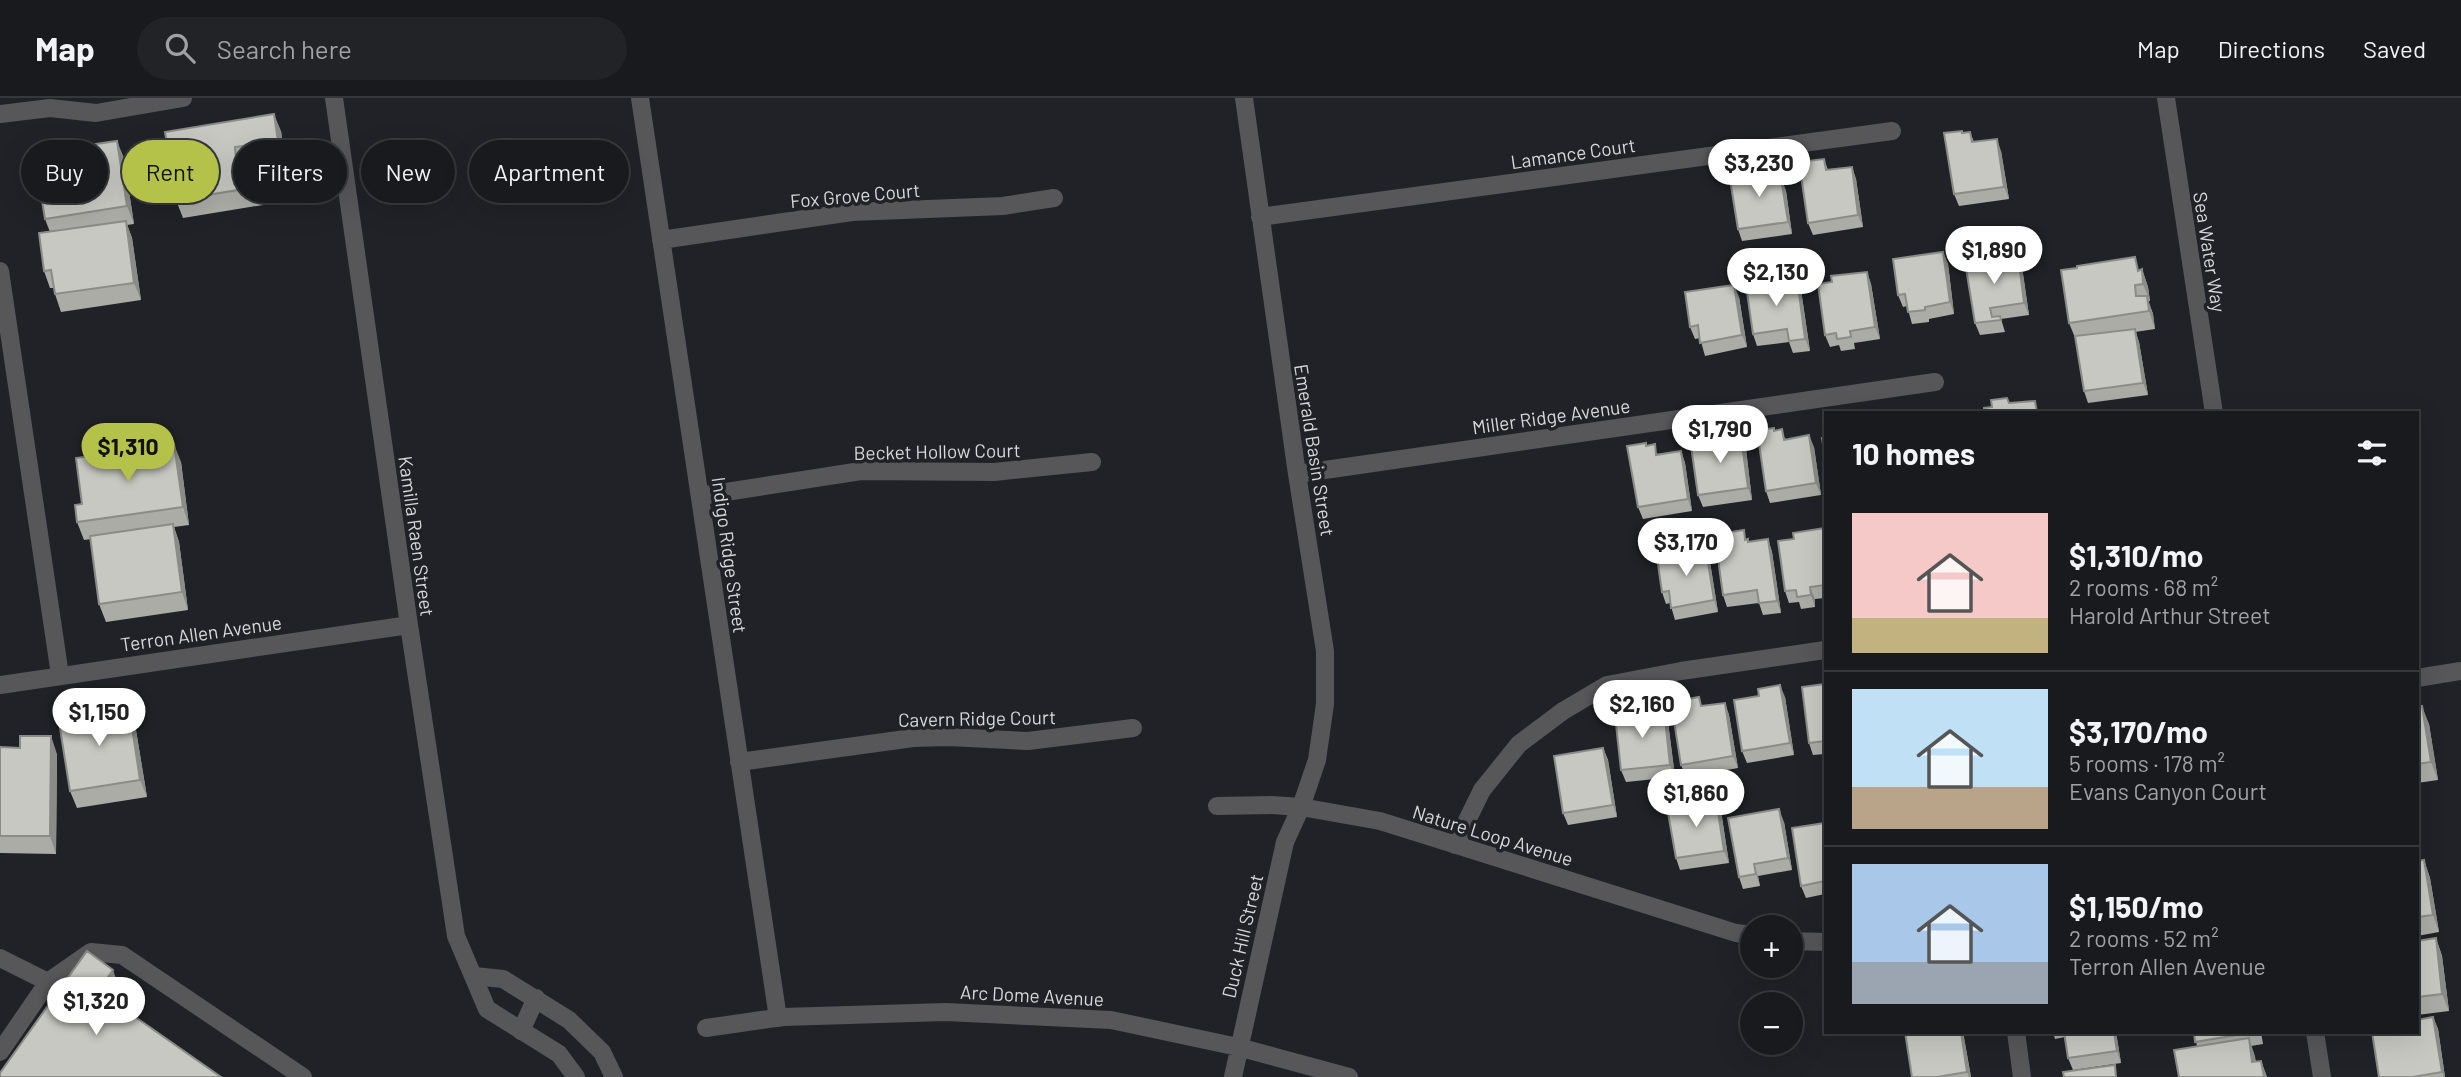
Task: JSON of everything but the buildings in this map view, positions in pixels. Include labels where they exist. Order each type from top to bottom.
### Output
[{"type":"street","points":[[0,114],[50,108],[96,113],[183,98]]},
{"type":"street","name":"Kamilla Raen Street","points":[[334,98],[456,936],[487,1010],[559,1054],[576,1077]]},
{"type":"street","name":"Indigo Ridge Street","points":[[640,98],[778,1018]]},
{"type":"street","name":"Emerald Basin Street","points":[[1244,98],[1325,651],[1325,704],[1317,760],[1301,807]]},
{"type":"street","name":"Sea Water Way","points":[[2166,98],[2214,411]]},
{"type":"street","name":"Lamance Court","points":[[1260,217],[1892,131]]},
{"type":"street","name":"Fox Grove Court","points":[[661,240],[852,212],[1003,206],[1054,198]]},
{"type":"street","points":[[0,271],[60,675]]},
{"type":"street","name":"Miller Ridge Avenue","points":[[1297,474],[1935,382]]},
{"type":"street","name":"Becket Hollow Court","points":[[700,496],[861,471],[994,472],[1092,462]]},
{"type":"street","name":"Terron Allen Avenue","points":[[0,685],[409,625]]},
{"type":"street","points":[[1455,845],[1482,790],[1519,744],[1563,711],[1607,685],[1824,650]]},
{"type":"street","points":[[2419,678],[2461,671]]},
{"type":"street","name":"Cavern Ridge Court","points":[[739,762],[913,738],[1028,741],[1133,728]]},
{"type":"street","name":"Nature Loop Avenue","points":[[1217,806],[1301,807],[1380,821],[1740,933]]},
{"type":"street","name":"Duck Hill Street","points":[[1233,1077],[1285,842],[1301,807]]},
{"type":"street","points":[[1803,941],[1824,942]]},
{"type":"street","points":[[0,1052],[48,982],[91,952],[122,955],[303,1077]]},
{"type":"street","points":[[0,958],[48,982]]},
{"type":"street","points":[[474,976],[503,979],[569,1020],[602,1052],[614,1077]]},
{"type":"street","points":[[521,1031],[536,998]]},
{"type":"street","name":"Arc Dome Avenue","points":[[706,1028],[778,1018],[946,1012],[1111,1020],[1238,1047],[1349,1077]]},
{"type":"street","points":[[2016,1034],[2022,1077]]},
{"type":"street","points":[[2315,1034],[2322,1077]]}]
